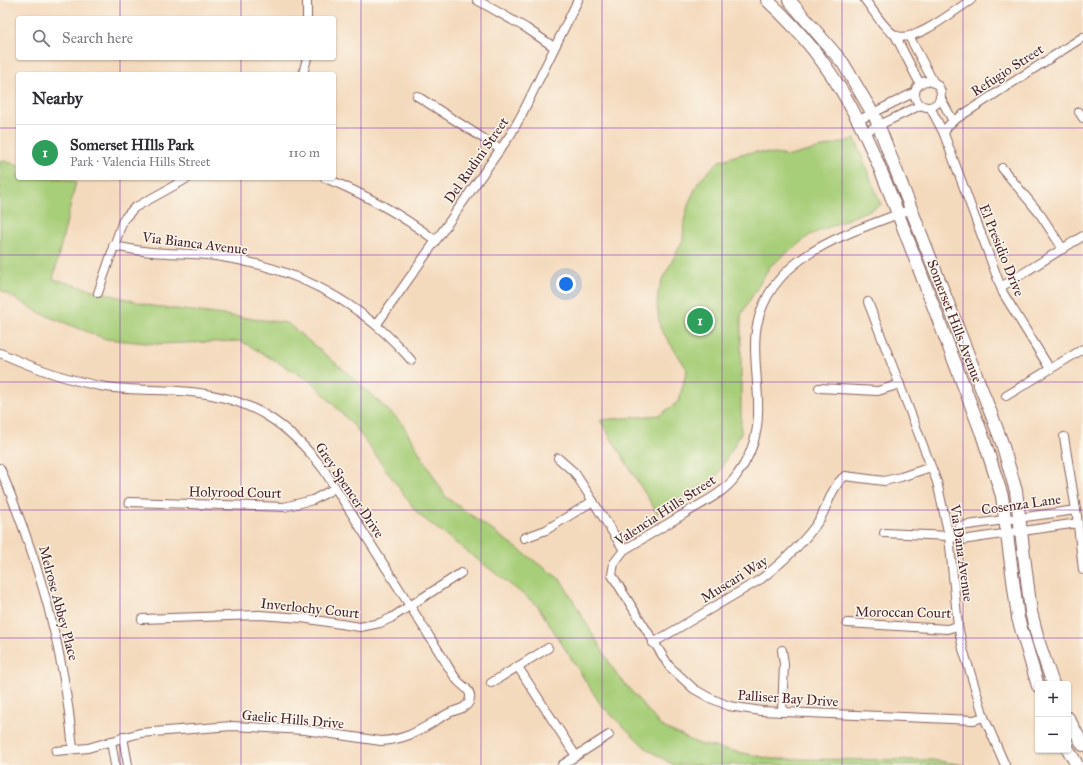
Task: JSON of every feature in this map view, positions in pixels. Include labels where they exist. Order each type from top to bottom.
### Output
[{"type":"main road","name":"Somerset Hills Avenue","points":[[767,0],[792,25],[824,62],[841,87],[865,132],[898,214],[991,457],[1002,496],[1006,519],[1018,618],[1037,681]]},
{"type":"main road","name":"Somerset Hills Avenue","points":[[789,0],[843,63],[879,125],[1002,443],[1016,492],[1031,612],[1039,643],[1052,681]]},
{"type":"main road","points":[[1071,723],[1083,745]]},
{"type":"main road","points":[[1070,753],[1077,765]]},
{"type":"street","points":[[307,0],[307,16]]},
{"type":"street","points":[[480,0],[554,47]]},
{"type":"street","name":"Del Rudini Street","points":[[377,324],[500,150],[522,114],[578,0]]},
{"type":"street","points":[[865,0],[888,29],[902,36],[934,83],[940,89],[940,97],[953,121]]},
{"type":"street","points":[[902,36],[924,30],[971,0]]},
{"type":"street","points":[[902,36],[920,84]]},
{"type":"street","name":"Refugio Street","points":[[945,131],[953,121],[1083,37]]},
{"type":"street","points":[[304,72],[306,60]]},
{"type":"street","points":[[859,120],[915,92],[920,84],[925,82],[934,83]]},
{"type":"street","points":[[915,92],[915,98],[921,105],[930,107],[936,104],[940,97]]},
{"type":"street","points":[[417,96],[500,150]]},
{"type":"street","points":[[865,132],[921,105]]},
{"type":"street","name":"El Presidio Drive","points":[[930,107],[945,131],[1001,287],[1012,308],[1050,369]]},
{"type":"street","points":[[1002,168],[1040,214],[1063,249]]},
{"type":"street","points":[[98,293],[123,220],[134,208],[184,180]]},
{"type":"street","points":[[330,180],[359,192],[381,204],[409,221],[435,240]]},
{"type":"street","name":"Valencia Hills Street","points":[[612,568],[616,558],[624,550],[718,493],[736,477],[748,458],[757,432],[759,418],[755,356],[757,326],[767,298],[778,281],[797,262],[818,247],[911,209]]},
{"type":"street","points":[[1001,287],[1083,236]]},
{"type":"street","name":"Via Bianca Avenue","points":[[113,246],[152,252],[214,256],[274,269],[321,289],[342,300],[377,324],[411,360]]},
{"type":"street","name":"Via Dana Avenue","points":[[868,302],[931,467],[943,506],[949,536],[958,626],[973,683],[984,717],[1005,765]]},
{"type":"street","points":[[1006,396],[1083,349]]},
{"type":"street","name":"Grey Spencer Drive","points":[[0,353],[62,377],[106,387],[192,392],[212,395],[246,404],[276,420],[290,431],[315,458],[457,680],[469,691],[470,700]]},
{"type":"street","points":[[819,388],[878,390],[900,384]]},
{"type":"street","points":[[1064,437],[1078,516],[1083,570]]},
{"type":"street","points":[[558,458],[575,473],[624,550]]},
{"type":"street","name":"Muscari Way","points":[[653,643],[762,579],[777,567],[794,552],[810,532],[830,501],[838,481],[845,476],[884,481],[931,467]]},
{"type":"street","name":"Melrose Abbey Place","points":[[0,468],[28,538],[48,601],[68,698],[73,749]]},
{"type":"street","name":"Holyrood Court","points":[[129,502],[284,507],[295,506],[314,500],[335,488]]},
{"type":"street","points":[[524,538],[546,530],[593,501]]},
{"type":"street","name":"Cosenza Lane","points":[[949,536],[961,526],[1006,519],[1020,517],[1078,516]]},
{"type":"street","name":"Cosenza Lane","points":[[884,533],[949,536],[962,540],[1022,531],[1078,516]]},
{"type":"street","name":"Palliser Bay Drive","points":[[612,568],[614,580],[669,666],[694,689],[729,706],[744,709],[782,712],[974,720],[984,717]]},
{"type":"street","name":"Inverlochy Court","points":[[142,619],[259,615],[302,618],[360,627],[385,621],[461,574]]},
{"type":"street","name":"Moroccan Court","points":[[847,623],[948,629],[958,626]]},
{"type":"street","points":[[491,684],[548,648]]},
{"type":"street","points":[[782,650],[784,664],[782,712]]},
{"type":"street","points":[[518,667],[576,756]]},
{"type":"street","name":"Gaelic Hills Drive","points":[[56,751],[88,748],[140,733],[245,726],[305,730],[381,741],[402,739],[423,730],[450,713],[463,709],[470,700]]},
{"type":"street","points":[[562,765],[609,735]]},
{"type":"street","points":[[123,737],[128,765]]},
{"type":"street","points":[[111,741],[115,765]]},
{"type":"green space","points":[[855,139],[881,205],[810,235],[770,266],[741,315],[741,433],[717,476],[657,513],[600,420],[660,415],[679,401],[687,369],[660,328],[657,305],[658,293],[662,281],[683,240],[684,221],[689,202],[699,181],[719,161],[741,154],[757,152],[790,156]]},
{"type":"green space","points":[[0,160],[16,164],[16,180],[68,180],[76,182],[53,279],[152,306],[287,323],[344,370],[401,422],[446,497],[561,580],[615,672],[661,726],[699,744],[772,759],[933,760],[965,765],[674,765],[648,750],[601,705],[537,605],[418,514],[355,427],[312,382],[241,341],[157,344],[106,339],[42,314],[0,290]]},
{"type":"place","name":"Somerset HIlls Park","points":[[700,321]]}]
